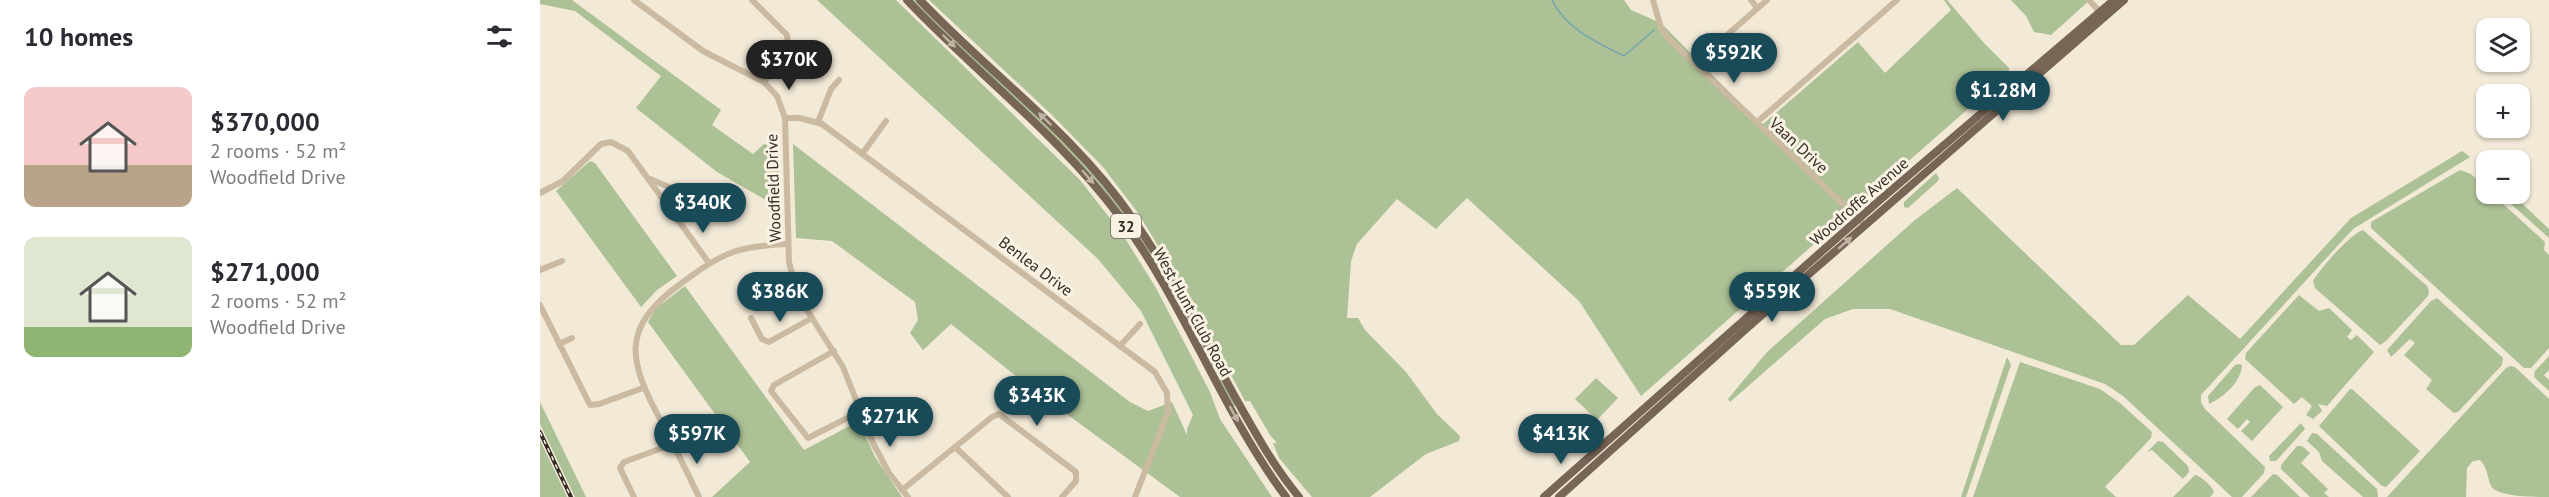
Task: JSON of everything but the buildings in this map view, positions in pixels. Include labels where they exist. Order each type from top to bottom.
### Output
[{"type":"main road","name":"West Hunt Club Road","points":[[907,0],[1088,176],[1120,218],[1162,284],[1256,454],[1286,497]]},
{"type":"main road","name":"West Hunt Club Road","points":[[920,0],[1094,168],[1132,217],[1170,278],[1260,442],[1299,497]]},
{"type":"main road","name":"Woodroffe Avenue","points":[[1544,497],[1859,219],[2114,0]]},
{"type":"main road","name":"Woodroffe Avenue","points":[[1559,497],[1865,225],[2124,0]]},
{"type":"street","name":"Woodfield Drive","points":[[634,0],[703,51],[764,82],[777,96],[785,118],[789,262],[795,286],[834,351],[873,443],[890,473],[908,497]]},
{"type":"street","points":[[752,0],[787,35],[788,45],[764,82]]},
{"type":"street","name":"Vaan Drive","points":[[1653,0],[1661,28],[1668,38],[1865,225]]},
{"type":"street","points":[[1751,0],[1757,8]]},
{"type":"street","points":[[1695,63],[1767,0]]},
{"type":"street","points":[[1756,123],[1897,0]]},
{"type":"street","points":[[2089,0],[2100,12]]},
{"type":"street","points":[[818,122],[831,89],[839,80]]},
{"type":"street","name":"Benlea Drive","points":[[785,118],[818,122],[1155,372],[1169,398],[1168,412],[1135,497]]},
{"type":"street","points":[[862,154],[886,121]]},
{"type":"street","points":[[540,193],[562,181],[596,147],[606,142],[620,146],[628,152],[709,263]]},
{"type":"street","points":[[648,179],[675,190],[693,201],[693,207],[677,220]]},
{"type":"street","points":[[699,497],[643,388],[635,352],[639,328],[658,300],[709,263],[742,248],[788,244]]},
{"type":"street","points":[[540,270],[562,261]]},
{"type":"street","points":[[540,304],[590,405],[643,388]]},
{"type":"street","points":[[751,318],[762,339],[769,342],[813,318]]},
{"type":"street","points":[[1120,346],[1140,324]]},
{"type":"street","points":[[559,344],[572,338]]},
{"type":"street","points":[[834,351],[774,385],[771,391],[808,438],[861,411]]},
{"type":"street","points":[[902,490],[992,417],[999,414],[1076,472],[1076,481],[1062,497]]},
{"type":"street","points":[[634,497],[620,468],[624,462],[673,444]]},
{"type":"street","points":[[955,447],[1008,497]]},
{"type":"green space","points":[[540,0],[572,0],[721,110],[712,125],[753,154],[764,144],[780,148],[778,207],[717,172],[636,108],[661,76],[575,11],[540,4]]},
{"type":"green space","points":[[817,0],[896,0],[1080,180],[1123,235],[1156,288],[1210,392],[1220,419],[1272,497],[1180,497],[1027,385],[951,324],[923,350],[910,333],[918,320],[915,302],[832,241],[796,238],[793,144],[1130,402],[1148,411],[1172,402],[1187,435],[1193,415],[1141,311],[1098,259]]},
{"type":"green space","points":[[911,0],[916,0],[1056,134],[1101,182],[1132,223],[1160,268],[1236,406],[1233,406],[1117,207],[1069,152]]},
{"type":"green space","points":[[929,0],[1624,0],[1631,10],[1661,23],[1762,125],[1858,42],[1885,73],[1951,10],[1944,0],[1947,0],[2009,68],[2009,73],[2002,78],[1995,77],[1984,87],[1969,108],[1641,396],[1579,301],[1467,198],[1436,229],[1397,199],[1357,244],[1351,261],[1347,318],[1358,318],[1365,330],[1406,372],[1437,414],[1460,436],[1459,441],[1426,454],[1370,497],[1312,497],[1279,458],[1273,443],[1277,443],[1250,401],[1245,401],[1187,293],[1138,213],[1103,167],[1052,115]]},
{"type":"green space","points":[[2011,0],[2090,0],[2051,35],[2034,32],[2026,16]]},
{"type":"green space","points":[[1998,82],[2004,85],[1975,108],[1984,93]]},
{"type":"green space","points":[[2462,151],[2470,157],[2353,229],[2201,395],[2201,402],[2205,409],[2265,467],[2264,473],[2242,497],[2232,497],[2123,396],[2105,384],[1890,309],[1853,309],[1825,319],[1730,402],[1728,399],[1767,352],[1915,220],[1957,188],[2121,345],[2134,345],[2188,295],[2240,339],[2351,218]]},
{"type":"green space","points":[[590,161],[595,163],[677,276],[657,290],[641,307],[556,191]]},
{"type":"green space","points":[[2460,170],[2471,174],[2476,179],[2476,204],[2503,204],[2545,242],[2544,250],[2549,255],[2549,348],[2531,368],[2524,368],[2371,228],[2371,222]]},
{"type":"green space","points":[[1936,173],[1938,181],[1908,208],[1904,207],[1904,202]]},
{"type":"green space","points":[[2511,204],[2523,204],[2549,229],[2549,238]]},
{"type":"green space","points":[[2363,230],[2427,286],[2429,291],[2428,296],[2380,345],[2315,288],[2313,281],[2343,245]]},
{"type":"green space","points":[[685,286],[804,450],[859,421],[875,457],[902,497],[712,497],[750,462],[648,322],[655,309]]},
{"type":"green space","points":[[2299,295],[2319,311],[2329,308],[2352,330],[2347,337],[2351,340],[2357,335],[2374,352],[2327,406],[2318,404],[2322,411],[2313,419],[2306,415],[2312,406],[2302,397],[2294,404],[2245,359],[2246,353]]},
{"type":"green space","points":[[2437,298],[2503,358],[2502,365],[2458,412],[2454,413],[2426,389],[2432,380],[2404,355],[2415,343],[2410,339],[2391,357],[2387,350],[2431,301]]},
{"type":"green space","points":[[2549,356],[2549,370],[2544,375],[2549,380],[2549,391],[2534,377],[2535,371]]},
{"type":"green space","points":[[2007,357],[2011,365],[1966,497],[1961,497]]},
{"type":"green space","points":[[2020,362],[2100,389],[2120,403],[2152,432],[2151,438],[2105,487],[2116,497],[1973,497]]},
{"type":"green space","points":[[2235,365],[2242,365],[2241,371],[2235,383],[2226,393],[2209,404],[2208,396]]},
{"type":"green space","points":[[2515,367],[2549,399],[2549,497],[2517,496],[2495,490],[2480,460],[2473,461],[2467,468],[2466,497],[2387,497],[2506,368]]},
{"type":"green space","points":[[1596,378],[1618,398],[1597,420],[1575,399]]},
{"type":"green space","points":[[2260,385],[2283,407],[2252,441],[2241,431],[2250,422],[2247,419],[2238,429],[2227,419],[2255,387]]},
{"type":"green space","points":[[2350,389],[2420,451],[2386,487],[2382,486],[2319,426]]},
{"type":"green space","points":[[540,402],[586,497],[575,497],[540,424]]},
{"type":"green space","points":[[2301,423],[2305,429],[2276,461],[2270,461],[2269,456]]},
{"type":"green space","points":[[2312,433],[2317,434],[2377,489],[2378,497],[2363,497],[2322,461],[2319,452],[2307,441]]},
{"type":"green space","points":[[540,440],[567,497],[540,497]]},
{"type":"green space","points":[[2158,441],[2163,442],[2188,466],[2189,472],[2183,479],[2152,450],[2147,452]]},
{"type":"green space","points":[[2297,446],[2302,446],[2310,453],[2301,463],[2328,489],[2324,493],[2329,497],[2310,497],[2281,469],[2281,465]]},
{"type":"green space","points":[[2273,474],[2277,475],[2300,497],[2251,497]]},
{"type":"green space","points":[[2195,475],[2209,484],[2214,492],[2210,497],[2173,497]]},
{"type":"waterway","points":[[1552,0],[1565,19],[1574,27],[1624,56],[1654,30]]},
{"type":"railway","points":[[540,432],[571,497]]}]
